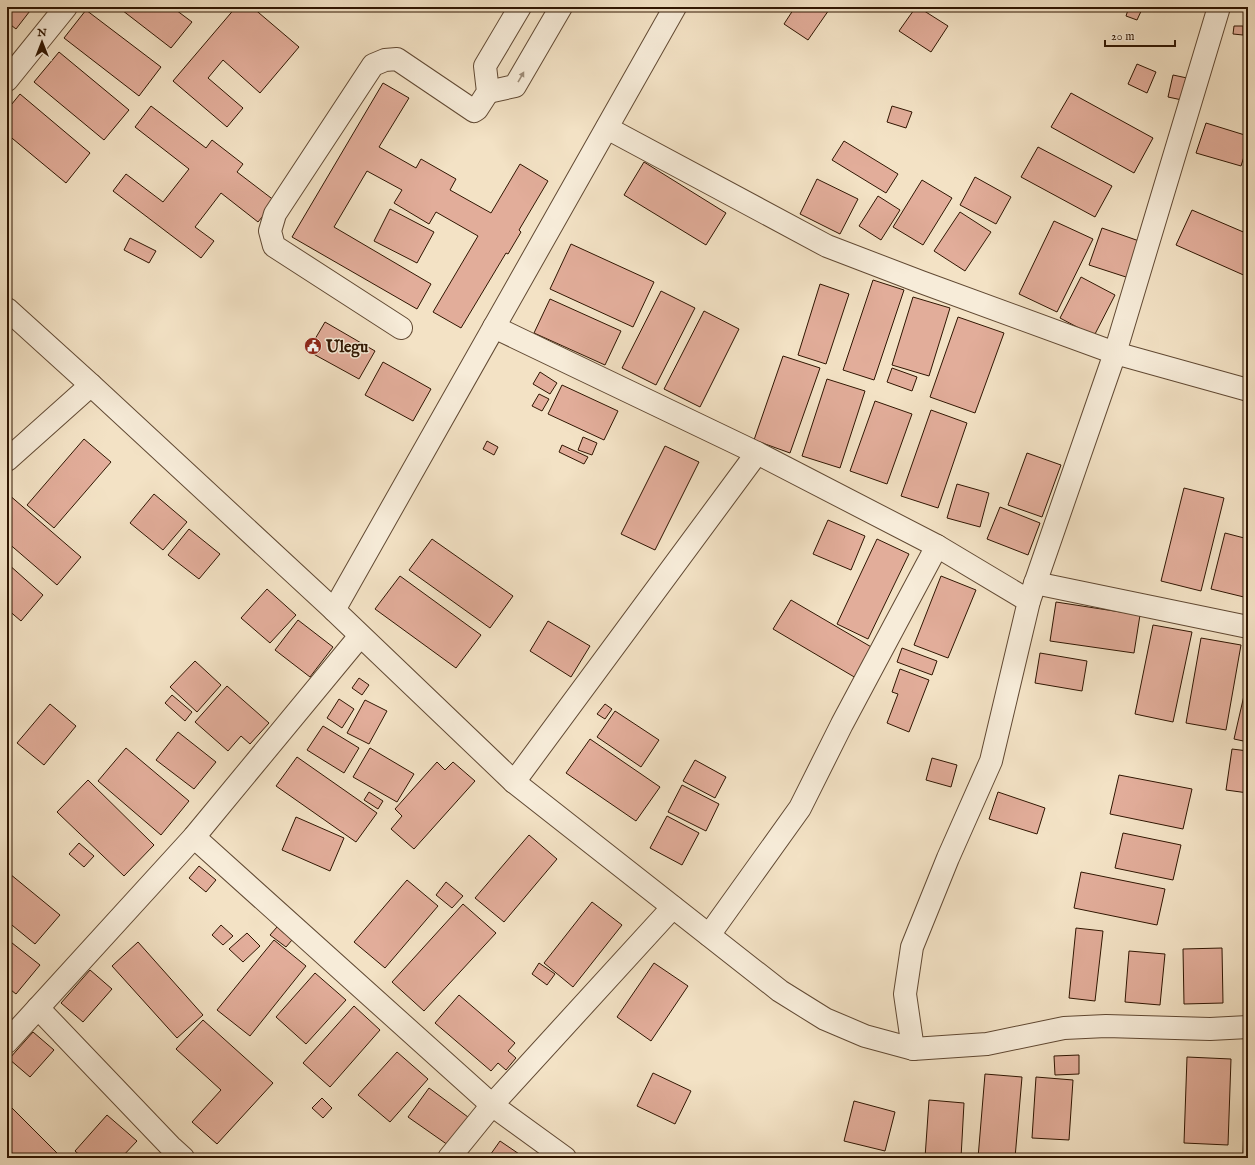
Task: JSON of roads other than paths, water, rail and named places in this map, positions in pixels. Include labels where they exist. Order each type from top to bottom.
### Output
[{"type":"street","points":[[7,80],[66,7]]},
{"type":"street","points":[[401,328],[274,246],[270,231],[275,214],[373,65],[385,60],[397,58],[472,110],[477,109],[488,92],[485,66],[520,7]]},
{"type":"street","points":[[488,92],[515,86],[561,7]]},
{"type":"street","points":[[334,610],[675,7]]},
{"type":"street","points":[[913,1049],[905,994],[912,947],[948,858],[991,761],[1032,592],[1115,353],[1220,7]]},
{"type":"street","points":[[607,128],[827,246],[1115,353],[1248,390]]},
{"type":"street","points":[[7,309],[334,610],[514,782],[780,992],[825,1018],[865,1036],[913,1049],[987,1044],[1064,1028],[1106,1026],[1210,1029],[1248,1027]]},
{"type":"street","points":[[494,327],[757,453],[937,546],[1032,592],[1198,616],[1248,627]]},
{"type":"street","points":[[7,460],[91,385]]},
{"type":"street","points":[[514,782],[757,453]]},
{"type":"street","points":[[709,935],[800,808],[842,724],[937,546]]},
{"type":"street","points":[[7,1042],[194,837],[360,636]]},
{"type":"street","points":[[194,837],[492,1105],[565,1158]]},
{"type":"street","points":[[449,1158],[492,1105],[673,907]]},
{"type":"street","points":[[38,1008],[183,1158]]},
{"type":"place","name":"Ulegu","points":[[313,346]]}]
